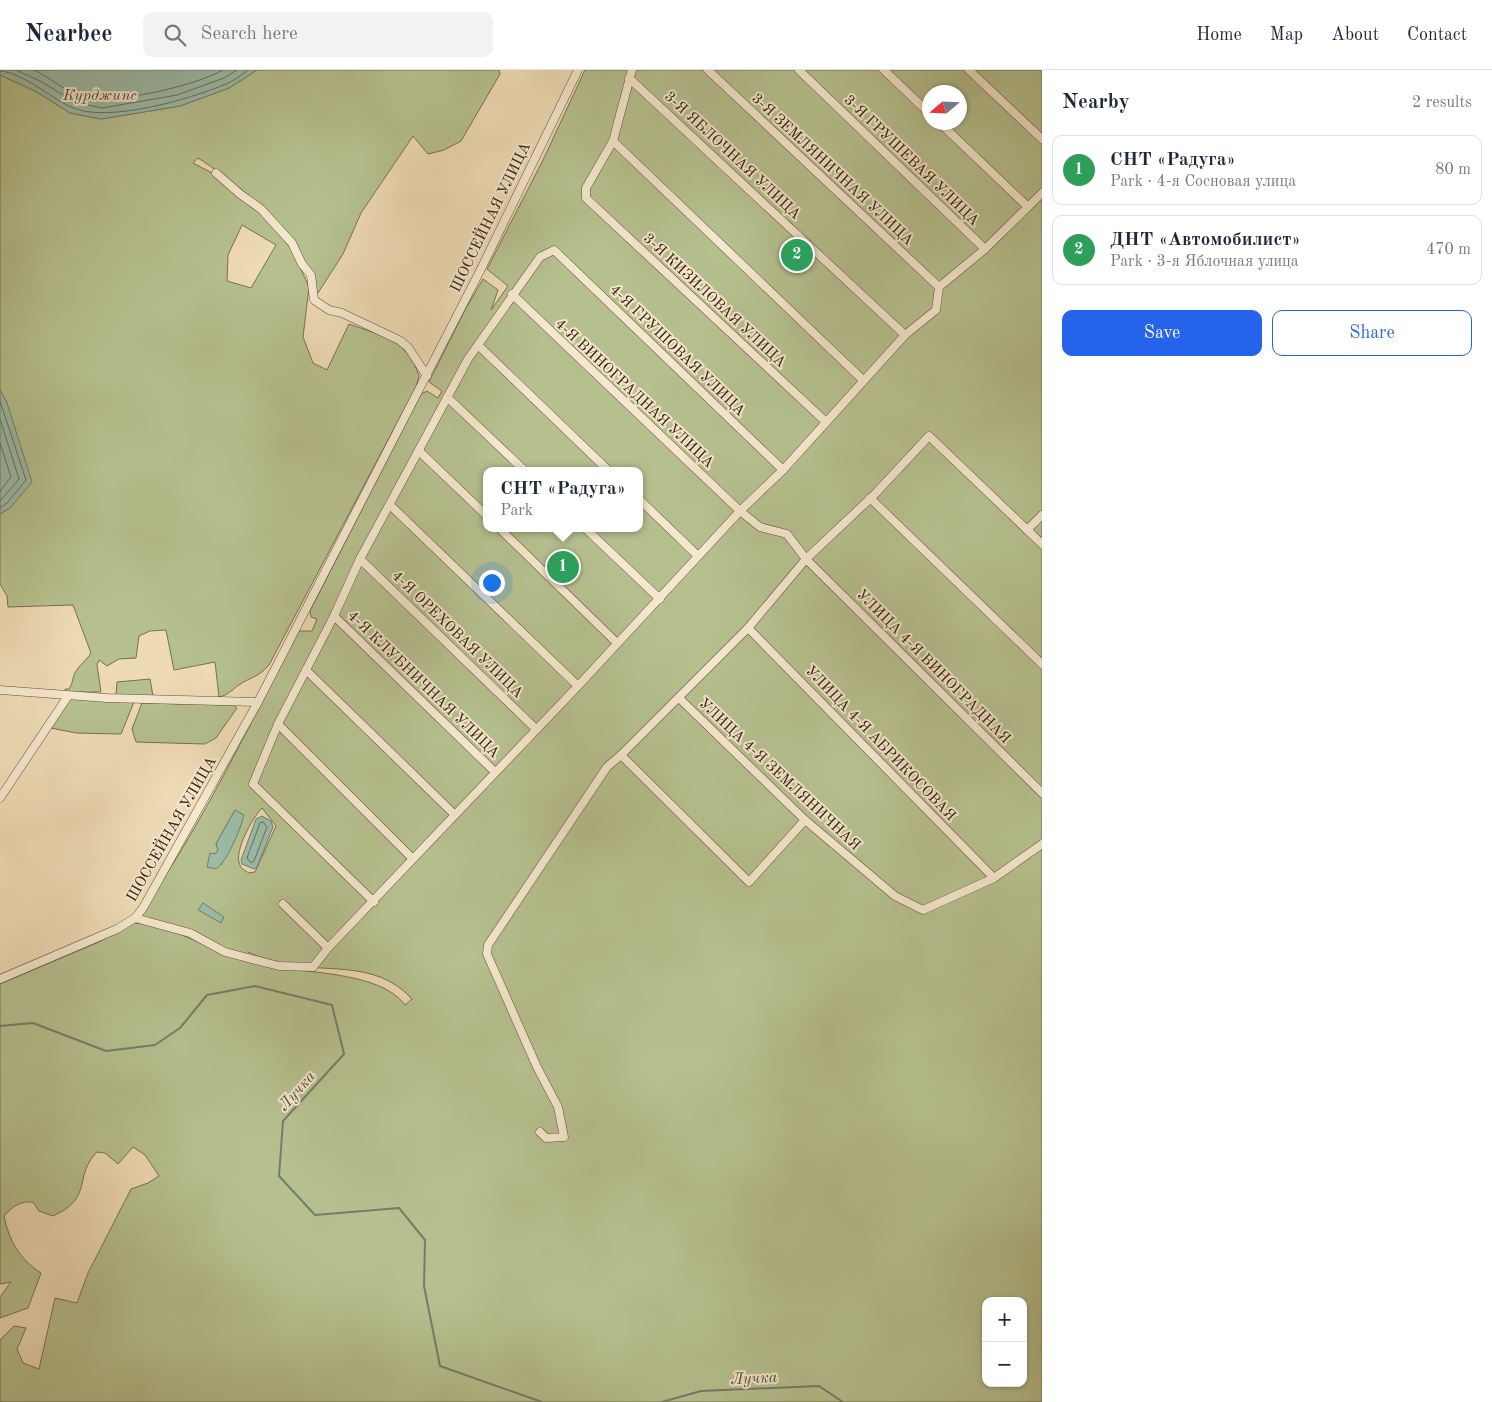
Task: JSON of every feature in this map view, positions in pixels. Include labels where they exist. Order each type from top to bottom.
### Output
[{"type":"street","name":"ШОССЕЙНАЯ УЛИЦА","points":[[0,979],[94,939],[135,918],[143,908],[258,702],[427,376],[578,70]]},
{"type":"street","name":"3-Я ЗЕМЛЯНИЧНАЯ УЛИЦА","points":[[708,70],[939,287]]},
{"type":"street","name":"3-Я ГРУШЕВАЯ УЛИЦА","points":[[799,70],[985,249]]},
{"type":"street","points":[[884,70],[922,106]]},
{"type":"street","points":[[969,70],[1042,139]]},
{"type":"street","points":[[631,74],[612,142],[863,380]]},
{"type":"street","name":"3-Я ЯБЛОЧНАЯ УЛИЦА","points":[[631,74],[905,335]]},
{"type":"street","points":[[948,130],[1028,207]]},
{"type":"street","name":"3-Я КИЗИЛОВАЯ УЛИЦА","points":[[612,142],[586,188],[586,198],[826,422]]},
{"type":"street","points":[[216,173],[261,209],[292,243],[302,264],[311,275],[314,300],[329,310],[342,313],[399,340],[408,347],[427,376]]},
{"type":"street","points":[[135,918],[190,933],[225,952],[279,966],[313,967],[328,948],[374,902],[412,858],[578,686],[740,511],[783,470],[905,335],[936,310],[939,287],[985,249],[1042,193]]},
{"type":"street","name":"4-Я ГРУШОВАЯ УЛИЦА","points":[[512,294],[540,256],[554,250],[783,470]]},
{"type":"street","points":[[374,902],[253,784],[278,724],[334,616],[360,559],[468,359],[479,346],[512,294]]},
{"type":"street","name":"4-Я ВИНОГРАДНАЯ УЛИЦА","points":[[512,294],[740,511],[760,527],[787,534],[806,559]]},
{"type":"street","points":[[479,346],[605,467]]},
{"type":"street","points":[[447,398],[520,467]]},
{"type":"street","points":[[540,1132],[546,1138],[564,1137],[558,1107],[537,1066],[487,954],[488,946],[596,780],[607,767],[748,628],[806,559],[870,498],[929,436],[1042,544]]},
{"type":"street","points":[[419,450],[483,512]]},
{"type":"street","points":[[870,498],[1042,664]]},
{"type":"street","points":[[643,503],[698,556]]},
{"type":"street","points":[[390,505],[578,686]]},
{"type":"street","points":[[1027,530],[1042,515]]},
{"type":"street","points":[[503,532],[617,642]]},
{"type":"street","points":[[589,532],[660,599]]},
{"type":"street","name":"4-Я ОРЕХОВАЯ УЛИЦА","points":[[360,559],[536,729]]},
{"type":"street","name":"УЛИЦА 4-Я ВИНОГРАДНАЯ","points":[[806,559],[1042,792]]},
{"type":"street","name":"4-Я КЛУБНИЧНАЯ УЛИЦА","points":[[334,616],[495,772]]},
{"type":"street","name":"УЛИЦА 4-Я АБРИКОСОВАЯ","points":[[748,628],[994,878]]},
{"type":"street","points":[[306,670],[455,815]]},
{"type":"street","points":[[0,690],[68,696],[258,702]]},
{"type":"street","points":[[0,798],[68,696]]},
{"type":"street","name":"УЛИЦА 4-Я ЗЕМЛЯНИЧНАЯ","points":[[679,698],[805,820],[895,896],[923,910],[994,878],[1042,844]]},
{"type":"street","points":[[278,724],[412,858]]},
{"type":"street","points":[[621,755],[749,882],[805,820]]},
{"type":"street","points":[[283,904],[328,948]]},
{"type":"shaded area","points":[[257,70],[499,70],[500,74],[461,141],[444,150],[428,154],[413,136],[361,213],[343,254],[318,293],[311,282],[296,244],[265,209],[209,165],[198,158],[193,163],[212,173],[250,204],[272,225],[292,250],[309,287],[303,337],[313,363],[327,370],[349,324],[382,336],[400,346],[408,354],[419,376],[416,387],[265,670],[219,697],[215,662],[174,670],[166,630],[150,631],[139,636],[136,658],[119,659],[107,666],[99,660],[97,665],[101,692],[66,692],[65,689],[69,689],[76,670],[91,653],[73,605],[8,607],[7,596],[0,584],[0,514],[11,507],[7,403],[0,390],[0,75],[37,92],[70,113],[101,119],[180,106],[229,88]],"holes":[[[242,225],[276,245],[251,288],[227,281],[228,255]]]},
{"type":"shaded area","points":[[585,70],[1042,70],[1042,1402],[0,1402],[0,1340],[14,1326],[26,1328],[17,1349],[23,1363],[39,1369],[55,1298],[77,1303],[88,1273],[131,1189],[148,1183],[159,1176],[145,1155],[133,1147],[118,1164],[105,1153],[97,1152],[86,1170],[79,1194],[66,1209],[53,1216],[39,1211],[33,1202],[28,1202],[20,1203],[10,1209],[4,1216],[12,1241],[27,1262],[41,1273],[28,1308],[0,1318],[0,1297],[11,1282],[0,1284],[0,984],[99,942],[134,923],[150,925],[180,934],[238,959],[253,963],[357,979],[393,993],[405,1005],[412,999],[397,986],[365,972],[274,963],[249,952],[248,956],[220,948],[139,915],[204,811],[299,631],[312,631],[317,619],[311,617],[310,611],[421,394],[427,391],[438,398],[442,391],[429,382],[466,308],[483,279],[498,290],[491,310],[508,286],[487,269],[544,158]],"holes":[[[262,808],[276,826],[255,872],[249,873],[241,868],[239,852],[245,835]],[[235,810],[243,815],[221,865],[215,854],[218,850],[216,844]]]},
{"type":"shaded area","points":[[150,679],[153,696],[116,695],[117,682]]},
{"type":"shaded area","points":[[70,699],[134,702],[121,734],[76,733],[51,728]]},
{"type":"shaded area","points":[[142,703],[233,705],[237,708],[216,738],[205,744],[136,742],[132,729]]},
{"type":"water","name":"Курджипс","points":[[0,70],[257,70],[229,88],[180,106],[101,119],[70,113],[37,92],[0,75]]},
{"type":"water","points":[[0,390],[7,403],[32,482],[11,507],[0,514]]},
{"type":"water","points":[[235,810],[244,815],[233,844],[225,859],[216,869],[207,867],[210,853],[215,854],[218,850],[216,844]]},
{"type":"water","points":[[262,816],[271,821],[273,827],[257,867],[254,869],[242,864],[241,860],[256,819]]},
{"type":"water","points":[[203,903],[224,917],[221,923],[198,910]]},
{"type":"waterway","name":"Лучка","points":[[0,1026],[33,1023],[106,1051],[155,1045],[180,1028],[207,995],[255,986],[332,1005],[344,1054],[283,1121],[279,1176],[315,1215],[399,1208],[425,1240],[424,1286],[440,1366],[542,1402]]},
{"type":"waterway","name":"Лучка","points":[[662,1402],[701,1391],[819,1386],[843,1402]]},
{"type":"place","name":"ДНТ «Автомобилист»","points":[[797,255]]},
{"type":"place","name":"СНТ «Радуга»","points":[[563,567]]}]
